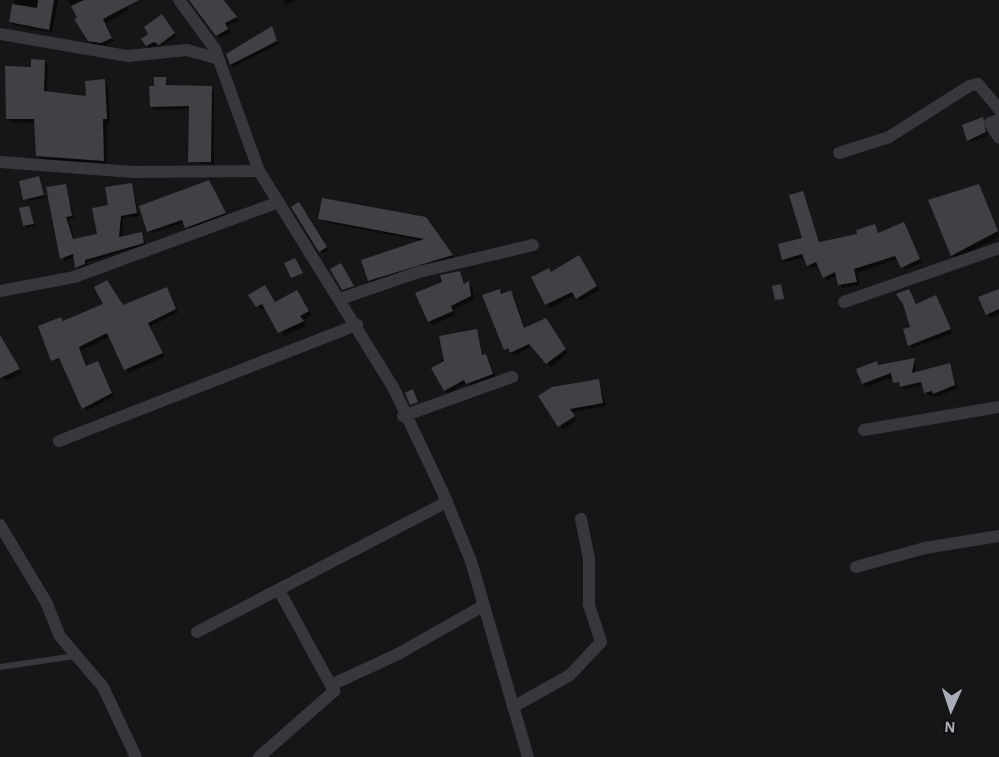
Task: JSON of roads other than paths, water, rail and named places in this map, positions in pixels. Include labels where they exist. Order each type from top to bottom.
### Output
[{"type":"street","points":[[179,0],[208,40],[218,59],[259,171],[393,387],[403,416],[447,502],[471,561],[528,757]]},
{"type":"street","points":[[0,34],[128,56],[187,50],[208,40]]},
{"type":"street","points":[[187,50],[218,59]]},
{"type":"street","points":[[839,153],[889,137],[969,86],[978,84],[999,109]]},
{"type":"street","points":[[999,120],[990,123],[999,138]]},
{"type":"street","points":[[0,162],[134,172],[259,171]]},
{"type":"street","points":[[0,291],[75,278],[279,202]]},
{"type":"street","points":[[340,299],[419,272],[533,245]]},
{"type":"street","points":[[844,302],[999,248]]},
{"type":"street","points":[[58,441],[357,326]]},
{"type":"street","points":[[403,416],[512,377]]},
{"type":"street","points":[[864,430],[999,407]]},
{"type":"street","points":[[197,632],[447,502]]},
{"type":"street","points":[[513,707],[570,675],[601,642],[589,604],[589,559],[581,519]]},
{"type":"street","points":[[0,525],[46,602],[59,635],[79,655],[103,687],[136,757]]},
{"type":"street","points":[[856,567],[925,548],[999,536]]},
{"type":"street","points":[[259,757],[334,691],[279,590]]},
{"type":"street","points":[[331,685],[398,654],[483,606]]},
{"type":"lane","points":[[0,666],[79,655]]}]
